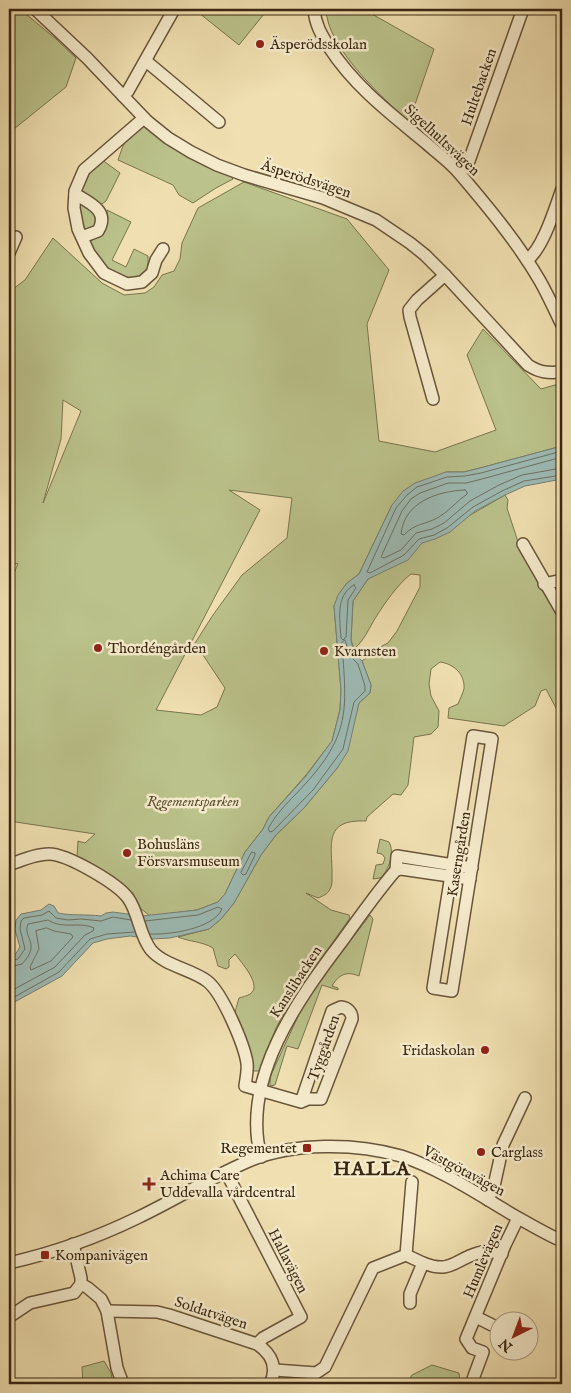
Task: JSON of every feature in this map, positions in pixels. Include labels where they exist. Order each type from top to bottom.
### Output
[{"type":"street","name":"Äsperödsvägen","points":[[35,9],[87,58],[144,118],[168,138],[217,165],[323,198],[376,220],[425,255],[528,365],[537,371],[548,374],[562,372]]},
{"type":"street","name":"Sigelhultsvägen","points":[[314,9],[315,22],[337,59],[370,95],[458,172],[527,260],[562,325]]},
{"type":"street","name":"Hultebacken","points":[[458,172],[469,161],[523,9]]},
{"type":"street","points":[[123,96],[128,91],[174,11]]},
{"type":"street","points":[[146,60],[219,122]]},
{"type":"street","points":[[144,118],[84,170],[75,194],[74,208],[88,253],[104,273],[127,284],[142,282],[152,273],[156,260],[163,249]]},
{"type":"street","points":[[527,260],[533,256],[540,246],[562,189]]},
{"type":"street","points":[[75,194],[98,210],[102,216],[102,224],[98,231],[82,237]]},
{"type":"street","points":[[9,253],[16,237]]},
{"type":"street","points":[[433,399],[409,310],[444,275]]},
{"type":"street","points":[[523,544],[544,584],[562,612]]},
{"type":"street","points":[[544,584],[562,580]]},
{"type":"street","name":"Kaserngården","points":[[473,736],[492,739],[452,991],[432,988],[451,871],[473,736]]},
{"type":"street","points":[[9,865],[22,859],[48,854],[68,858],[114,884],[132,904],[152,951],[199,976],[214,987],[228,1011],[247,1063],[245,1086],[261,1089],[301,1102]]},
{"type":"street","points":[[451,871],[397,856],[396,870],[451,871],[471,874]]},
{"type":"street","name":"Kanslibacken","points":[[261,1157],[257,1140],[257,1129],[261,1089],[284,1027],[300,999],[396,870]]},
{"type":"street","name":"Tyggården","points":[[345,1007],[351,1012],[352,1019],[322,1098],[319,1100],[308,1099],[301,1102],[332,1011],[345,1007]]},
{"type":"street","points":[[488,1200],[494,1186],[503,1145],[525,1098]]},
{"type":"street","name":"Västgötavägen","points":[[9,1263],[45,1255],[134,1220],[226,1172],[261,1157],[317,1147],[346,1146],[375,1149],[414,1161],[562,1241]]},
{"type":"street","name":"Hallavägen","points":[[226,1172],[300,1317],[263,1338],[258,1344]]},
{"type":"street","points":[[406,1255],[412,1182]]},
{"type":"street","name":"Humlevägen","points":[[473,1378],[483,1352],[472,1348],[466,1339],[518,1218]]},
{"type":"street","points":[[9,1317],[30,1303],[74,1293],[81,1284],[81,1278],[73,1244]]},
{"type":"street","points":[[270,1384],[275,1370],[316,1373],[325,1367],[373,1268],[406,1255],[440,1268],[449,1267],[480,1252],[502,1254]]},
{"type":"street","points":[[410,1303],[410,1294],[423,1263]]},
{"type":"street","points":[[81,1284],[101,1300],[107,1310],[117,1368],[124,1384]]},
{"type":"street","name":"Soldatvägen","points":[[107,1310],[157,1312],[258,1344],[272,1358],[275,1370]]},
{"type":"street","name":"Humlevägen","points":[[476,1317],[488,1323]]},
{"type":"green space","points":[[9,9],[20,9],[76,58],[66,87],[9,133]]},
{"type":"green space","points":[[194,9],[268,9],[239,45]]},
{"type":"green space","points":[[326,9],[363,9],[434,49],[409,122],[371,86],[346,55],[336,40],[329,24]]},
{"type":"green space","points":[[145,125],[213,169],[233,179],[193,203],[179,195],[173,185],[118,160],[130,133],[134,129]]},
{"type":"green space","points":[[101,159],[120,173],[106,201],[99,206],[78,189],[87,171]]},
{"type":"green space","name":"Regementsparken","points":[[244,182],[347,219],[389,270],[367,324],[379,441],[435,452],[496,430],[467,355],[483,329],[541,389],[562,383],[562,446],[464,472],[446,472],[392,505],[359,574],[346,584],[334,606],[341,690],[340,710],[332,741],[306,775],[269,817],[263,829],[245,852],[225,894],[218,902],[197,910],[150,916],[77,857],[78,841],[85,843],[95,834],[9,821],[9,587],[18,563],[9,567],[9,292],[25,280],[53,238],[102,283],[124,295],[145,293],[154,287],[162,275],[174,271],[180,259],[182,243],[198,208]],"holes":[[[63,400],[81,411],[43,503],[61,439]],[[229,490],[292,498],[287,538],[242,575],[195,643],[225,688],[217,707],[201,715],[156,710],[260,510]]]},
{"type":"green space","points":[[77,199],[99,217],[99,225],[86,232],[81,227]]},
{"type":"green space","points":[[107,210],[131,222],[112,260],[126,267],[134,249],[148,256],[148,270],[139,278],[124,277],[108,268],[92,248],[90,241],[102,233],[107,220]]},
{"type":"green space","points":[[505,495],[508,500],[507,508],[521,551],[562,623],[562,731],[557,710],[546,689],[541,691],[535,706],[504,726],[448,718],[449,708],[458,704],[463,692],[463,679],[454,667],[445,663],[440,662],[431,669],[429,684],[431,696],[439,711],[438,727],[431,734],[414,737],[408,785],[401,795],[393,794],[367,817],[366,821],[342,825],[332,837],[331,888],[327,894],[318,898],[306,893],[331,910],[349,915],[350,918],[289,1004],[276,1028],[259,1071],[253,1071],[235,1012],[239,998],[249,995],[253,990],[253,980],[250,974],[235,954],[229,960],[229,967],[226,969],[218,966],[213,948],[178,937],[209,929],[221,919],[234,903],[261,855],[276,835],[304,808],[338,767],[359,703],[370,693],[371,685],[362,661],[388,643],[397,631],[420,587],[420,575],[411,574],[406,578],[387,600],[364,638],[354,649],[351,640],[353,601],[368,579],[397,563],[422,543]]},
{"type":"green space","points":[[380,839],[389,842],[391,856],[383,875],[380,878],[373,879],[376,865],[383,864],[385,858],[382,854],[377,853]]},
{"type":"green space","points":[[370,915],[373,919],[359,976],[347,974],[340,976],[332,986],[338,988],[338,990],[322,985],[298,1049],[287,1046],[275,1085],[270,1086],[270,1077],[301,1010],[315,987]]},
{"type":"green space","points":[[104,1361],[111,1373],[113,1384],[83,1384],[82,1367]]},
{"type":"green space","points":[[432,1365],[459,1373],[460,1384],[406,1384],[412,1375]]},
{"type":"water","points":[[562,446],[562,479],[525,486],[505,495],[475,511],[450,532],[422,543],[408,560],[368,579],[353,601],[351,640],[354,653],[362,661],[371,685],[370,693],[359,703],[348,751],[338,767],[304,808],[276,835],[261,855],[234,903],[221,919],[209,929],[170,938],[152,939],[130,936],[93,943],[62,976],[9,1005],[9,956],[15,955],[20,947],[15,930],[16,920],[21,914],[41,910],[49,904],[54,906],[58,913],[63,914],[101,916],[113,912],[142,916],[197,910],[218,902],[225,894],[245,852],[263,829],[269,817],[306,776],[332,741],[340,710],[341,690],[334,606],[338,595],[346,584],[359,574],[392,505],[403,491],[415,483],[446,472],[464,472]]},
{"type":"place","name":"Äsperödsskolan","points":[[260,44]]},
{"type":"place","name":"Thordéngården","points":[[98,648]]},
{"type":"place","name":"Kvarnsten","points":[[324,651]]},
{"type":"place","name":"Bohusläns Försvarsmuseum","points":[[127,853]]},
{"type":"place","name":"Fridaskolan","points":[[485,1050]]},
{"type":"place","name":"Regementet","points":[[307,1148]]},
{"type":"place","name":"Carglass","points":[[481,1152]]},
{"type":"place","name":"Achima Care Uddevalla vårdcentral","points":[[149,1184]]},
{"type":"place","name":"Kompanivägen","points":[[45,1255]]},
{"type":"district","name":"HALLA","points":[[372,1169]]}]
